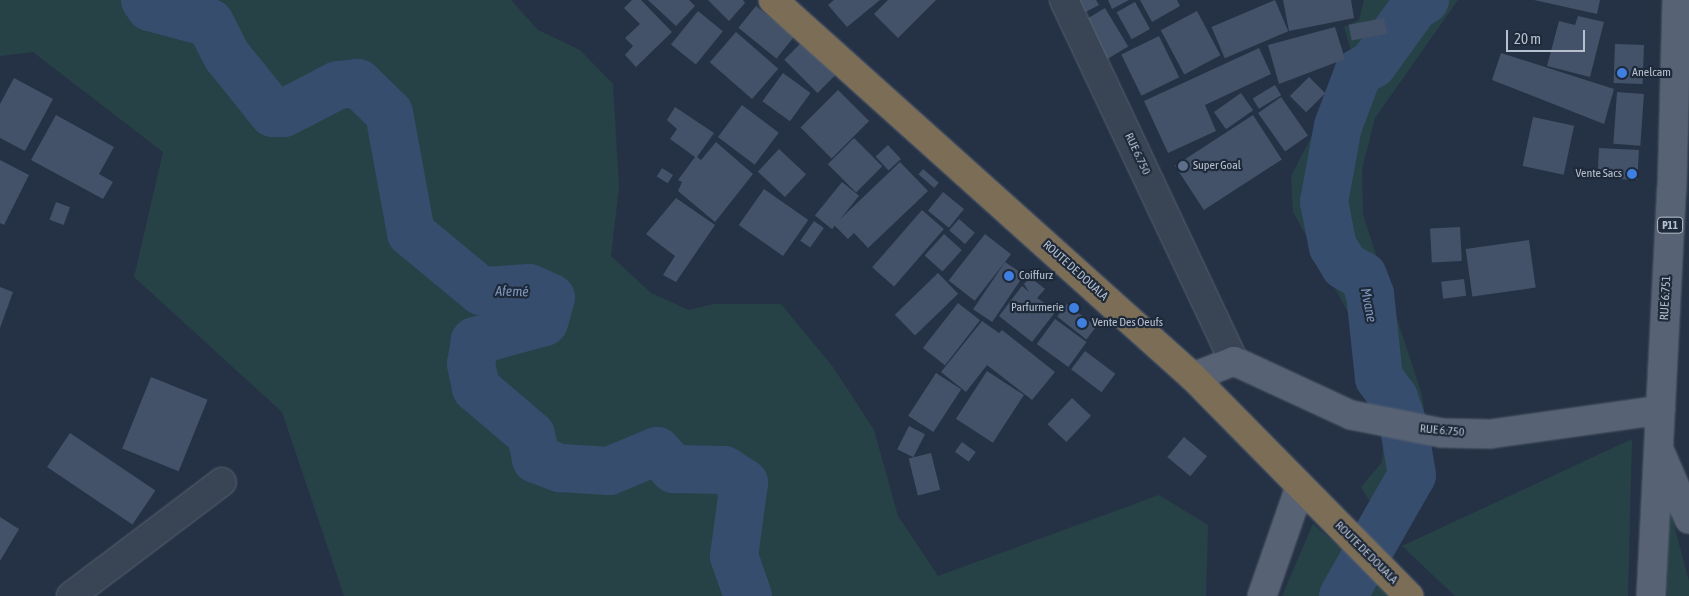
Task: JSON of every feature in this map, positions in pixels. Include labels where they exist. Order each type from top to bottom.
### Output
[{"type":"highway","name":"ROUTE DE DOUALA","points":[[773,0],[1193,377],[1409,596]]},
{"type":"main road","name":"RUE 6.751","points":[[1651,596],[1660,410],[1681,187],[1677,0]]},
{"type":"main road","points":[[1193,377],[1234,362]]},
{"type":"main road","name":"RUE 6.750","points":[[1234,362],[1351,415],[1442,432],[1490,434],[1660,410]]},
{"type":"main road","points":[[1659,450],[1689,519]]},
{"type":"main road","points":[[1262,596],[1300,487]]},
{"type":"street","name":"RUE 6.750","points":[[1064,0],[1234,362]]},
{"type":"street","points":[[71,596],[222,482]]},
{"type":"green space","points":[[0,0],[511,0],[538,30],[580,50],[613,84],[619,187],[611,256],[651,293],[689,310],[714,304],[781,304],[833,367],[874,430],[898,516],[938,576],[1159,495],[1208,525],[1206,596],[344,596],[282,412],[134,277],[163,152],[33,52],[0,56]]},
{"type":"green space","points":[[1364,0],[1458,0],[1375,118],[1362,169],[1363,215],[1422,395],[1426,425],[1419,508],[1398,538],[1381,533],[1377,528],[1382,521],[1361,487],[1382,462],[1384,416],[1362,374],[1354,323],[1293,212],[1291,176],[1353,57],[1344,27],[1359,20]]},
{"type":"green space","points":[[1632,439],[1628,596],[1455,596],[1402,546]]},
{"type":"green space","points":[[1669,506],[1689,581],[1689,596],[1667,596]]},
{"type":"green space","points":[[1313,524],[1361,565],[1393,596],[1282,596]]},
{"type":"building","points":[[632,0],[641,0],[672,32],[636,67],[625,55],[633,46],[625,38],[640,24],[624,8]]},
{"type":"building","points":[[648,0],[689,0],[695,6],[676,26]]},
{"type":"building","points":[[708,0],[743,0],[745,3],[729,21]]},
{"type":"building","points":[[834,0],[880,0],[847,27],[828,5]]},
{"type":"building","points":[[888,0],[936,0],[898,38],[874,14]]},
{"type":"building","points":[[1075,0],[1096,0],[1099,5],[1082,14]]},
{"type":"building","points":[[1108,0],[1129,0],[1112,9]]},
{"type":"building","points":[[1140,0],[1177,0],[1180,6],[1152,22]]},
{"type":"building","points":[[1275,0],[1288,31],[1225,58],[1211,27]]},
{"type":"building","points":[[1283,0],[1351,0],[1354,18],[1289,31]]},
{"type":"building","points":[[1534,0],[1600,0],[1597,14]]},
{"type":"building","points":[[1135,2],[1150,29],[1132,39],[1117,12]]},
{"type":"building","points":[[756,6],[794,37],[776,59],[738,28]]},
{"type":"building","points":[[1105,8],[1128,47],[1103,62],[1080,23]]},
{"type":"building","points":[[698,11],[723,31],[696,65],[671,44]]},
{"type":"building","points":[[1197,11],[1220,55],[1184,74],[1161,30]]},
{"type":"building","points":[[1578,16],[1604,22],[1590,77],[1547,66],[1559,21],[1575,25]]},
{"type":"building","points":[[1384,18],[1387,34],[1352,41],[1349,25]]},
{"type":"building","points":[[1335,27],[1345,59],[1279,84],[1268,45]]},
{"type":"building","points":[[736,32],[778,69],[752,99],[710,62]]},
{"type":"building","points":[[1159,36],[1179,77],[1141,96],[1121,54]]},
{"type":"building","points":[[802,42],[835,75],[818,93],[784,60]]},
{"type":"building","points":[[1615,44],[1644,45],[1643,84],[1614,83]]},
{"type":"building","points":[[1259,48],[1271,74],[1205,105],[1216,131],[1168,153],[1144,101]]},
{"type":"building","points":[[1501,53],[1614,89],[1604,124],[1492,80]]},
{"type":"building","points":[[783,73],[811,93],[790,121],[762,101]]},
{"type":"building","points":[[1309,77],[1325,93],[1306,112],[1290,96]]},
{"type":"building","points":[[14,78],[53,99],[25,151],[0,138],[0,104]]},
{"type":"building","points":[[1275,85],[1281,95],[1259,109],[1253,98]]},
{"type":"building","points":[[838,90],[869,121],[832,159],[801,127]]},
{"type":"building","points":[[1617,92],[1644,94],[1640,146],[1613,144]]},
{"type":"building","points":[[1241,93],[1253,110],[1226,129],[1214,112]]},
{"type":"building","points":[[1281,97],[1308,136],[1285,152],[1258,113]]},
{"type":"building","points":[[742,105],[779,133],[755,165],[718,137]]},
{"type":"building","points":[[675,107],[714,133],[697,157],[701,160],[716,142],[753,174],[715,222],[678,191],[682,182],[678,180],[695,157],[670,139],[677,129],[667,120]]},
{"type":"building","points":[[56,115],[114,147],[99,174],[113,182],[103,199],[31,160]]},
{"type":"building","points":[[1253,115],[1282,159],[1204,210],[1175,166]]},
{"type":"building","points":[[1533,117],[1574,126],[1564,175],[1523,166]]},
{"type":"building","points":[[854,138],[882,166],[856,192],[828,164]]},
{"type":"building","points":[[888,145],[901,159],[889,170],[876,157]]},
{"type":"building","points":[[1599,148],[1639,150],[1637,180],[1597,178]]},
{"type":"building","points":[[779,149],[806,174],[785,197],[758,172]]},
{"type":"building","points":[[0,160],[29,175],[4,225],[0,223]]},
{"type":"building","points":[[900,162],[928,191],[868,248],[854,233],[848,239],[834,225]]},
{"type":"building","points":[[662,168],[673,175],[668,183],[657,176]]},
{"type":"building","points":[[923,169],[939,183],[934,188],[918,174]]},
{"type":"building","points":[[842,182],[859,196],[832,229],[815,215]]},
{"type":"building","points":[[764,189],[808,220],[783,256],[739,225]]},
{"type":"building","points":[[943,192],[964,209],[949,228],[928,211]]},
{"type":"building","points":[[676,198],[715,225],[676,282],[663,275],[675,256],[646,234]]},
{"type":"building","points":[[56,202],[70,207],[64,225],[50,220]]},
{"type":"building","points":[[922,210],[944,229],[894,286],[872,267]]},
{"type":"building","points":[[959,219],[975,233],[965,244],[949,230]]},
{"type":"building","points":[[814,221],[824,228],[810,248],[800,241]]},
{"type":"building","points":[[1460,227],[1462,261],[1432,263],[1430,229]]},
{"type":"building","points":[[944,234],[962,250],[942,272],[925,256]]},
{"type":"building","points":[[985,234],[1011,254],[975,301],[949,280]]},
{"type":"building","points":[[1529,240],[1536,288],[1472,296],[1466,249]]},
{"type":"building","points":[[1005,262],[1024,275],[992,322],[973,309]]},
{"type":"building","points":[[938,273],[958,294],[915,336],[895,315]]},
{"type":"building","points":[[1030,277],[1045,289],[1037,298],[1056,311],[1032,342],[999,316],[1022,286],[1029,292],[1024,284]]},
{"type":"building","points":[[1464,279],[1466,296],[1443,299],[1441,282]]},
{"type":"building","points":[[0,287],[13,292],[0,328]]},
{"type":"building","points":[[958,303],[980,320],[945,365],[923,348]]},
{"type":"building","points":[[1067,304],[1096,327],[1086,339],[1057,317]]},
{"type":"building","points":[[1055,319],[1087,342],[1068,367],[1037,344]]},
{"type":"building","points":[[982,321],[999,333],[1002,330],[1055,372],[1032,400],[987,365],[966,392],[941,372]]},
{"type":"building","points":[[1085,351],[1115,374],[1102,392],[1071,369]]},
{"type":"building","points":[[987,371],[1024,395],[993,443],[956,419]]},
{"type":"building","points":[[936,373],[961,389],[933,432],[908,416]]},
{"type":"building","points":[[151,377],[208,400],[179,471],[122,448]]},
{"type":"building","points":[[1072,398],[1091,416],[1066,442],[1047,424]]},
{"type":"building","points":[[909,426],[925,434],[913,457],[897,449]]},
{"type":"building","points":[[70,433],[155,491],[132,525],[47,467]]},
{"type":"building","points":[[1184,437],[1207,456],[1190,476],[1167,457]]},
{"type":"building","points":[[962,442],[976,452],[969,462],[955,452]]},
{"type":"building","points":[[931,453],[940,490],[918,495],[909,459]]},
{"type":"building","points":[[0,517],[19,529],[0,561]]},
{"type":"waterway","name":"Afemé","points":[[145,0],[150,7],[210,23],[227,56],[273,113],[284,113],[338,85],[358,83],[389,113],[411,233],[481,291],[529,288],[551,298],[544,322],[475,341],[471,364],[476,388],[531,435],[536,459],[560,468],[609,471],[657,451],[674,469],[724,470],[744,483],[734,556],[748,596]]},
{"type":"waterway","name":"Mvane","points":[[1343,596],[1412,475],[1404,427],[1394,398],[1379,378],[1370,294],[1363,276],[1345,266],[1333,247],[1324,202],[1338,126],[1358,73],[1373,64],[1414,7],[1425,0]]},
{"type":"place","name":"Anelcam","points":[[1622,73]]},
{"type":"place","name":"Super Goal","points":[[1183,166]]},
{"type":"place","name":"Vente Sacs","points":[[1632,174]]},
{"type":"place","name":"Coiffurz","points":[[1009,276]]},
{"type":"place","name":"Parfurmerie","points":[[1074,308]]},
{"type":"place","name":"Vente Des Oeufs","points":[[1082,323]]}]
